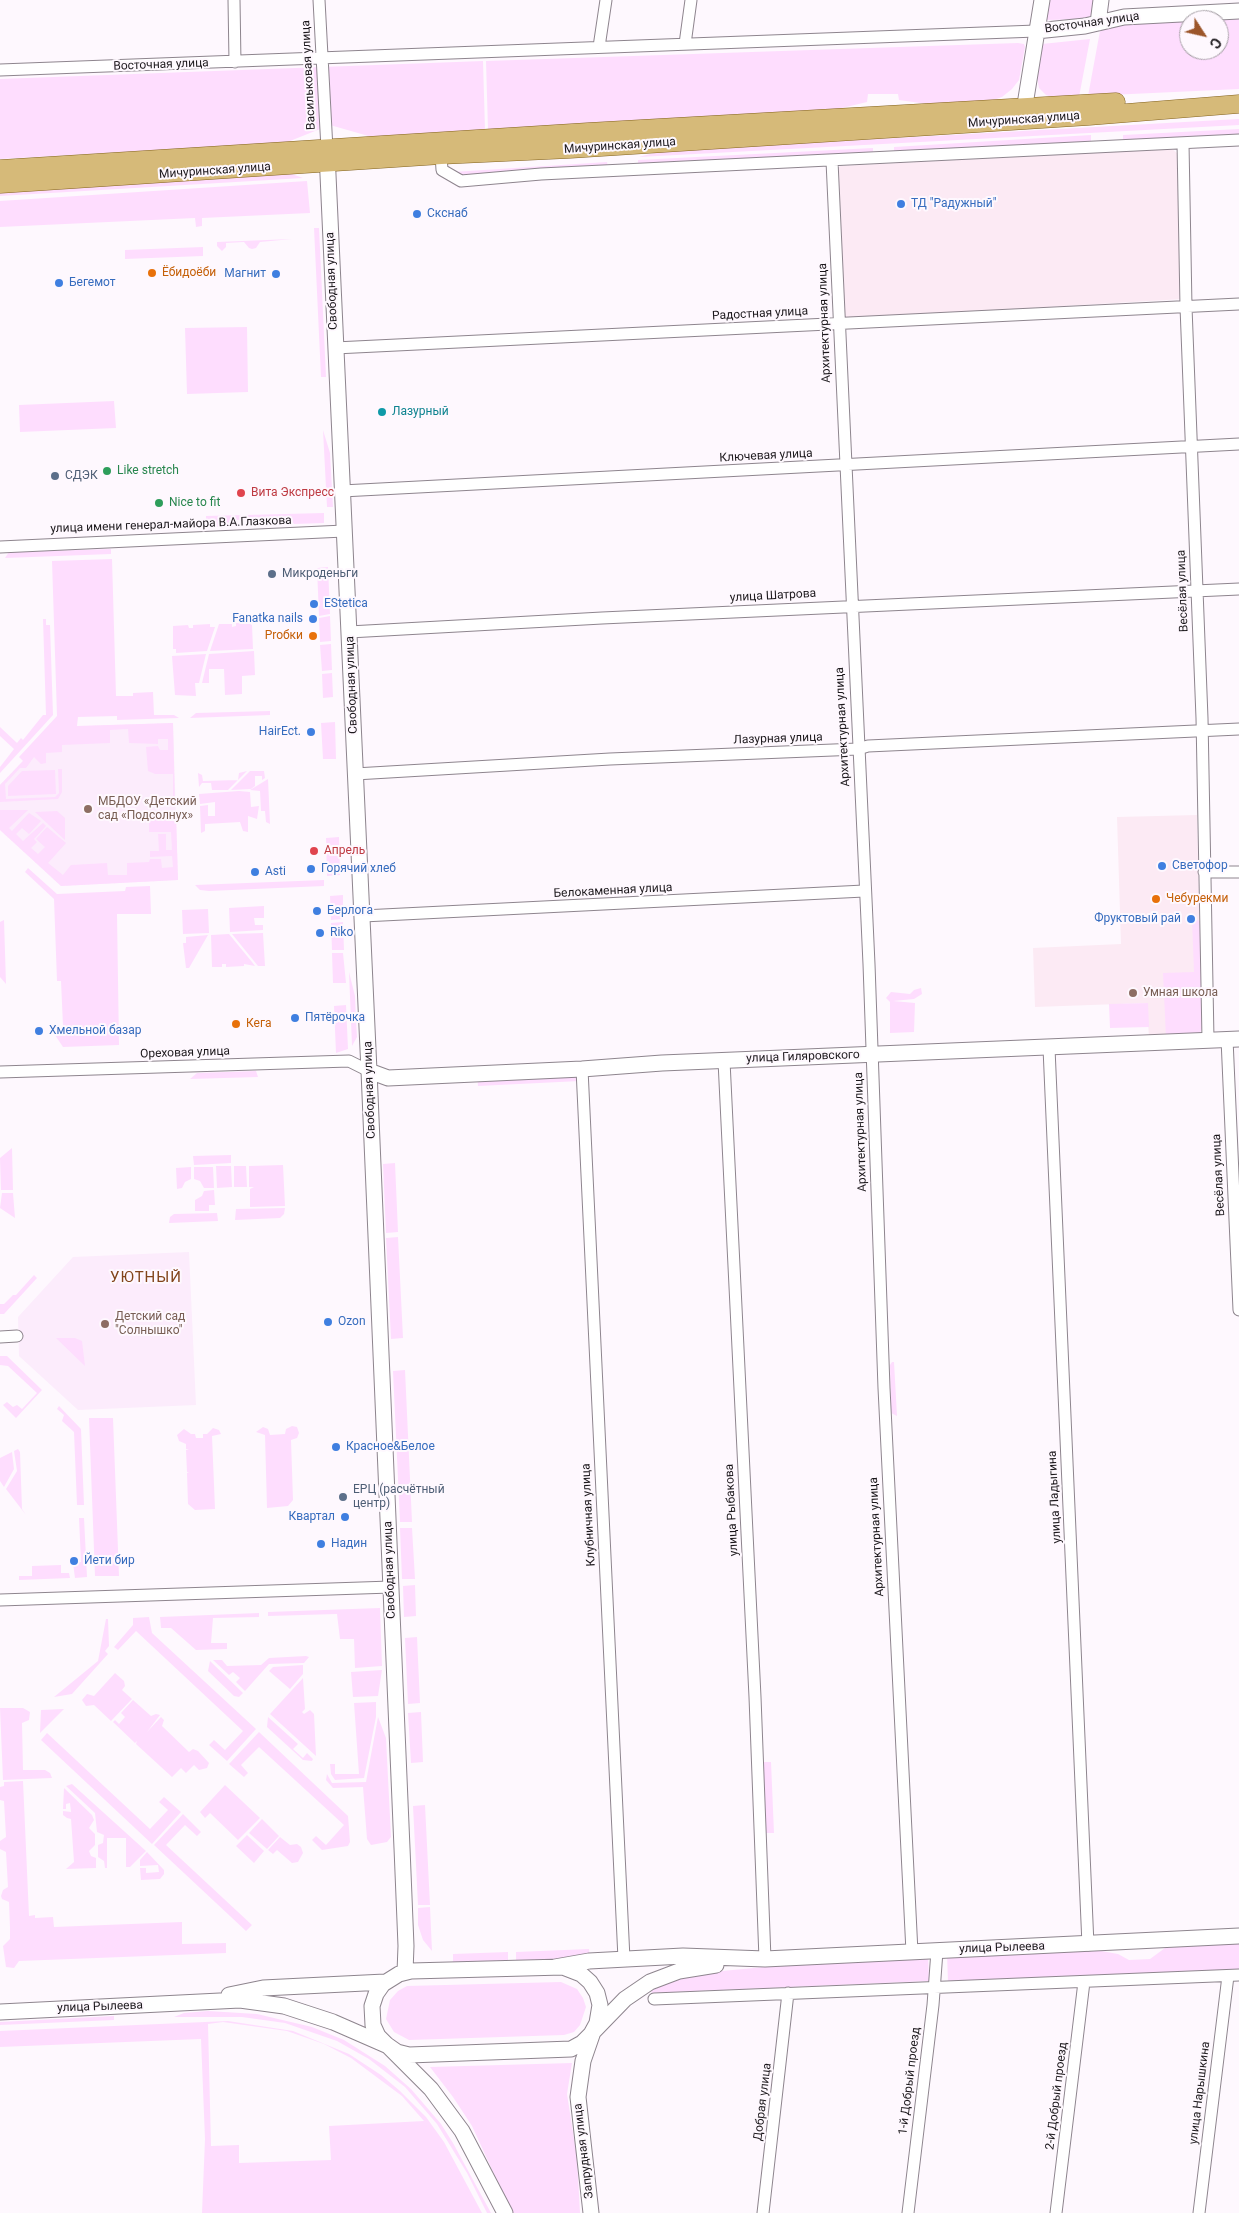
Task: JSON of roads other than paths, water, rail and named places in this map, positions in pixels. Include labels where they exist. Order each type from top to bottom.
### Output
[{"type":"main road","points":[[1023,114],[1042,0]]},
{"type":"main road","points":[[1098,23],[1102,0]]},
{"type":"main road","name":"Восточная улица","points":[[1036,31],[1098,23],[1124,17],[1237,7]]},
{"type":"main road","name":"Мичуринская улица","points":[[0,184],[327,156],[441,155],[1023,114],[1239,96]]},
{"type":"main road","name":"Мичуринская улица","points":[[0,169],[327,156],[1023,114],[1239,104]]},
{"type":"main road","name":"Свободная улица","points":[[327,156],[363,916],[406,1946],[405,1972]]},
{"type":"main road","name":"улица Гиляровского","points":[[369,1071],[388,1078],[1233,1039]]},
{"type":"main road","name":"улица Рылеева","points":[[556,1967],[589,1961],[624,1959],[705,1957],[765,1959],[1088,1945],[1239,1936]]},
{"type":"main road","name":"улица Рылеева","points":[[0,2012],[240,2000],[291,2008],[333,2022],[403,2054],[559,2051],[576,2046],[593,2032],[632,1993],[650,1982],[679,1971],[765,1959]]},
{"type":"main road","points":[[201,2003],[239,1992],[263,1988],[385,1982],[405,1972],[556,1967]]},
{"type":"main road","name":"Запрудная улица","points":[[556,1967],[575,1970],[586,1977],[594,1987],[599,1999],[600,2011],[582,2066],[578,2097],[591,2213]]},
{"type":"main road","points":[[385,1982],[376,1994],[371,2012],[375,2030],[388,2046],[426,2083],[450,2112],[470,2144],[505,2213]]},
{"type":"street","points":[[234,0],[235,62]]},
{"type":"street","name":"Васильковая улица","points":[[320,0],[327,156]]},
{"type":"street","points":[[599,47],[606,0]]},
{"type":"street","points":[[685,44],[691,0]]},
{"type":"street","name":"Восточная улица","points":[[0,70],[1036,31]]},
{"type":"street","points":[[441,155],[442,170],[461,180],[1239,140]]},
{"type":"street","name":"Весёлая улица","points":[[1183,143],[1186,307],[1202,731],[1208,1039]]},
{"type":"street","name":"Архитектурная улица","points":[[832,160],[844,466],[872,1055],[884,1388],[912,1952]]},
{"type":"street","name":"Радостная улица","points":[[335,348],[1239,304]]},
{"type":"street","name":"Ключевая улица","points":[[342,491],[1239,444]]},
{"type":"street","name":"улица имени генерал-майора В.А.Глазкова","points":[[0,546],[344,532]]},
{"type":"street","name":"улица Шатрова","points":[[349,632],[602,618],[1239,589]]},
{"type":"street","name":"Лазурная улица","points":[[355,774],[858,749],[868,746],[1239,729]]},
{"type":"street","points":[[1204,872],[1239,872]]},
{"type":"street","name":"Белокаменная улица","points":[[363,916],[864,891]]},
{"type":"street","name":"Весёлая улица","points":[[1233,1039],[1239,1310]]},
{"type":"street","name":"улица Ладыгина","points":[[1048,1048],[1088,1945]]},
{"type":"street","name":"Ореховая улица","points":[[0,1072],[349,1061],[369,1071]]},
{"type":"street","name":"улица Рыбакова","points":[[724,1061],[754,1677],[765,1959]]},
{"type":"street","name":"Клубничная улица","points":[[582,1070],[624,1959]]},
{"type":"street","points":[[0,1336],[16,1336]]},
{"type":"street","points":[[0,1600],[391,1587]]},
{"type":"street","name":"1-й Добрый проезд","points":[[908,2213],[935,1988],[937,1951]]},
{"type":"street","points":[[654,1999],[1234,1976]]},
{"type":"street","name":"улица Нарышкина","points":[[1199,2213],[1234,1976]]},
{"type":"street","name":"2-й Добрый проезд","points":[[1056,2213],[1084,1982]]},
{"type":"street","name":"Добрая улица","points":[[763,2213],[788,1994]]},
{"type":"place","name":"ТД \"Радужный\"","points":[[901,204]]},
{"type":"place","name":"Скснаб","points":[[417,214]]},
{"type":"place","name":"Ёбидоёби","points":[[152,273]]},
{"type":"place","name":"Магнит","points":[[276,274]]},
{"type":"place","name":"Бегемот","points":[[59,283]]},
{"type":"place","name":"Лазурный","points":[[382,412]]},
{"type":"place","name":"Like stretch","points":[[107,471]]},
{"type":"place","name":"СДЭК","points":[[55,476]]},
{"type":"place","name":"Вита Экспресс","points":[[241,493]]},
{"type":"place","name":"Nice to fit","points":[[159,503]]},
{"type":"place","name":"Микроденьги","points":[[272,574]]},
{"type":"place","name":"EStetica","points":[[314,604]]},
{"type":"place","name":"Fanatka nails","points":[[313,619]]},
{"type":"place","name":"Proбки","points":[[313,636]]},
{"type":"place","name":"HairEct.","points":[[311,732]]},
{"type":"place","name":"МБДОУ «Детский сад «Подсолнух»","points":[[88,809]]},
{"type":"place","name":"Апрель","points":[[314,851]]},
{"type":"place","name":"Светофор","points":[[1162,866]]},
{"type":"place","name":"Горячий хлеб","points":[[311,869]]},
{"type":"place","name":"Asti","points":[[255,872]]},
{"type":"place","name":"Чебурекми","points":[[1156,899]]},
{"type":"place","name":"Берлога","points":[[317,911]]},
{"type":"place","name":"Фруктовый рай","points":[[1191,919]]},
{"type":"place","name":"Riko","points":[[320,933]]},
{"type":"place","name":"Умная школа","points":[[1133,993]]},
{"type":"place","name":"Пятёрочка","points":[[295,1018]]},
{"type":"place","name":"Кега","points":[[236,1024]]},
{"type":"place","name":"Хмельной базар","points":[[39,1031]]},
{"type":"place","name":"Ozon","points":[[328,1322]]},
{"type":"place","name":"Детский сад \"Солнышко\"","points":[[105,1324]]},
{"type":"place","name":"Красное&Белое","points":[[336,1447]]},
{"type":"place","name":"ЕРЦ (расчётный центр)","points":[[343,1497]]},
{"type":"place","name":"Квартал","points":[[345,1517]]},
{"type":"place","name":"Надин","points":[[321,1544]]},
{"type":"place","name":"Йети бир","points":[[74,1561]]},
{"type":"district","name":"УЮТНЫЙ","points":[[146,1278]]}]
